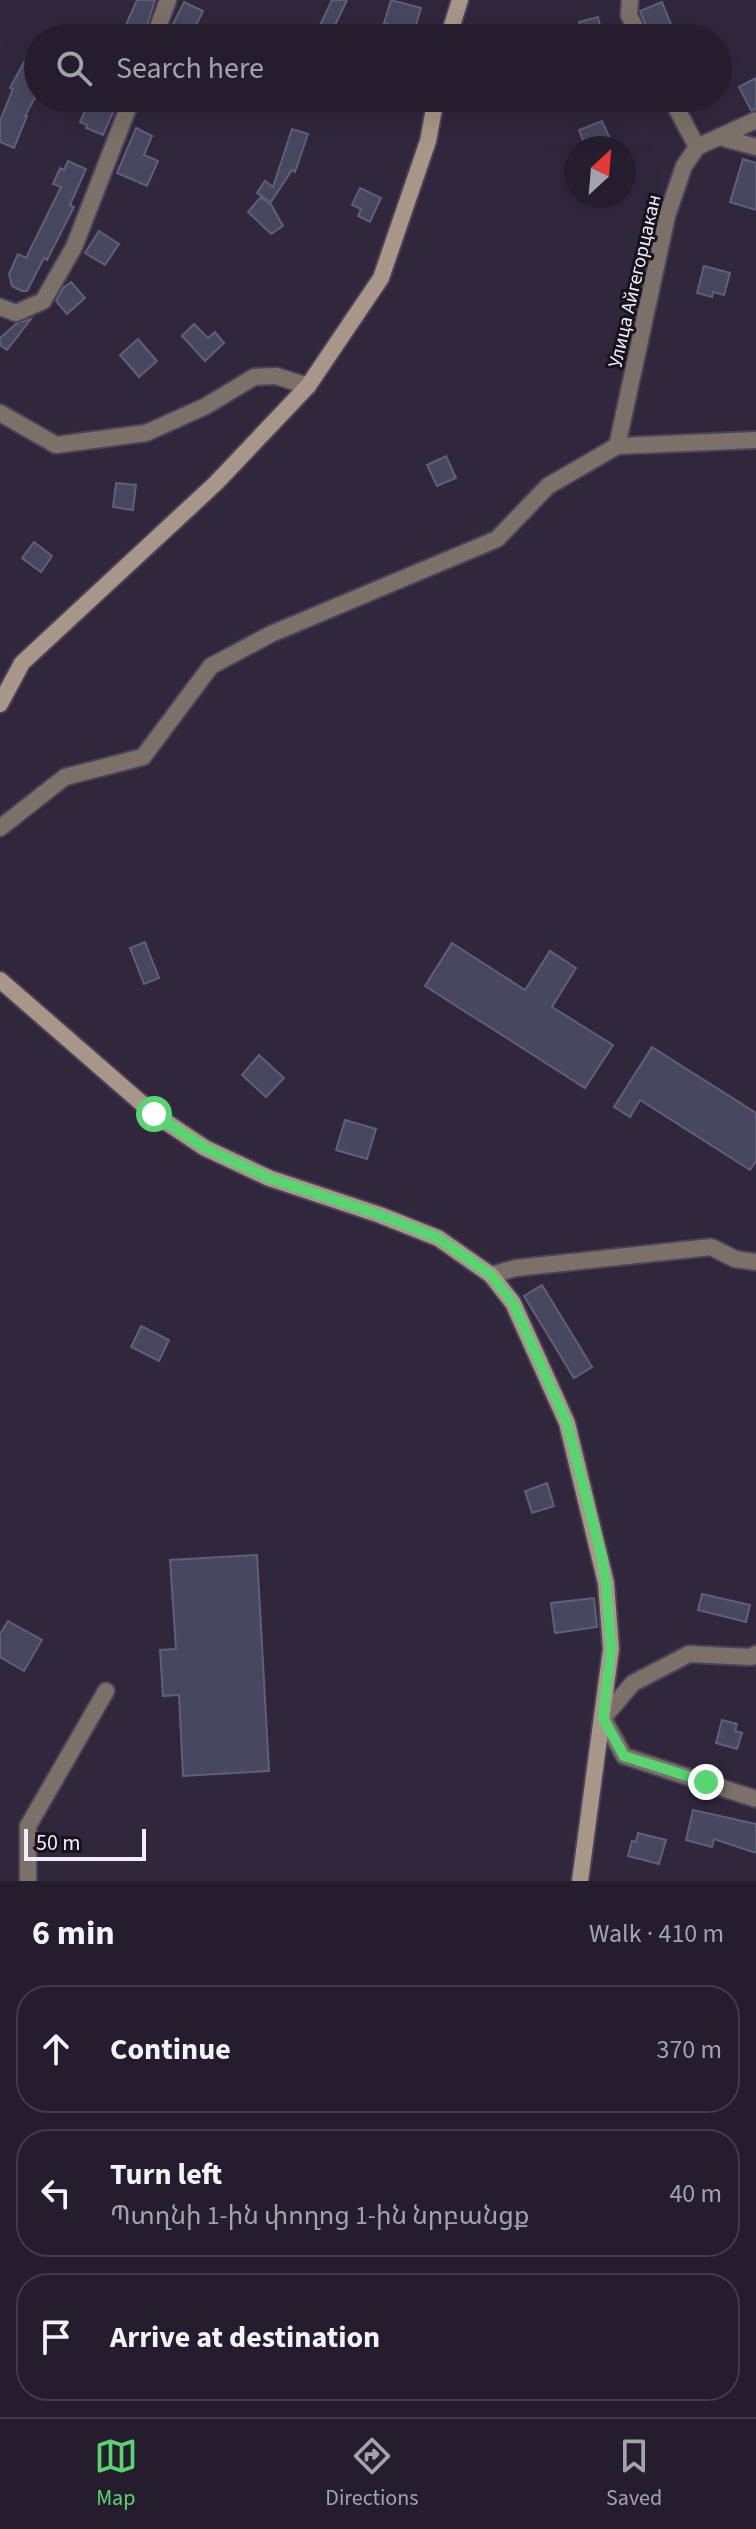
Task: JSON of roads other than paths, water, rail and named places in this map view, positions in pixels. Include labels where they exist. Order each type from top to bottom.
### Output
[{"type":"street","points":[[159,24],[168,0]]},
{"type":"street","points":[[452,24],[460,0]]},
{"type":"street","points":[[630,0],[629,15],[633,24]]},
{"type":"street","points":[[0,307],[16,313],[43,301],[74,247],[127,112]]},
{"type":"street","points":[[0,704],[22,663],[216,483],[308,386],[381,278],[428,141],[433,112]]},
{"type":"street","points":[[678,112],[697,147],[756,120]]},
{"type":"street","points":[[720,137],[756,147]]},
{"type":"street","name":"Улица Айгегорцакан","points":[[617,446],[667,216],[684,166],[697,147]]},
{"type":"street","points":[[0,413],[56,445],[146,433],[206,406],[254,377],[276,376],[308,386]]},
{"type":"street","points":[[0,828],[65,777],[143,757],[211,666],[271,634],[497,539],[548,486],[617,446],[756,440]]},
{"type":"street","points":[[0,980],[154,1114],[205,1148],[269,1178],[438,1238],[491,1275],[513,1303],[567,1423],[598,1540],[606,1583],[611,1649],[580,1881]]},
{"type":"street","points":[[491,1275],[516,1268],[711,1247],[735,1259],[756,1262]]},
{"type":"street","points":[[603,1718],[633,1683],[689,1654],[754,1656]]},
{"type":"street","points":[[28,1881],[28,1826],[106,1691]]},
{"type":"street","points":[[603,1718],[624,1756],[756,1799]]}]
